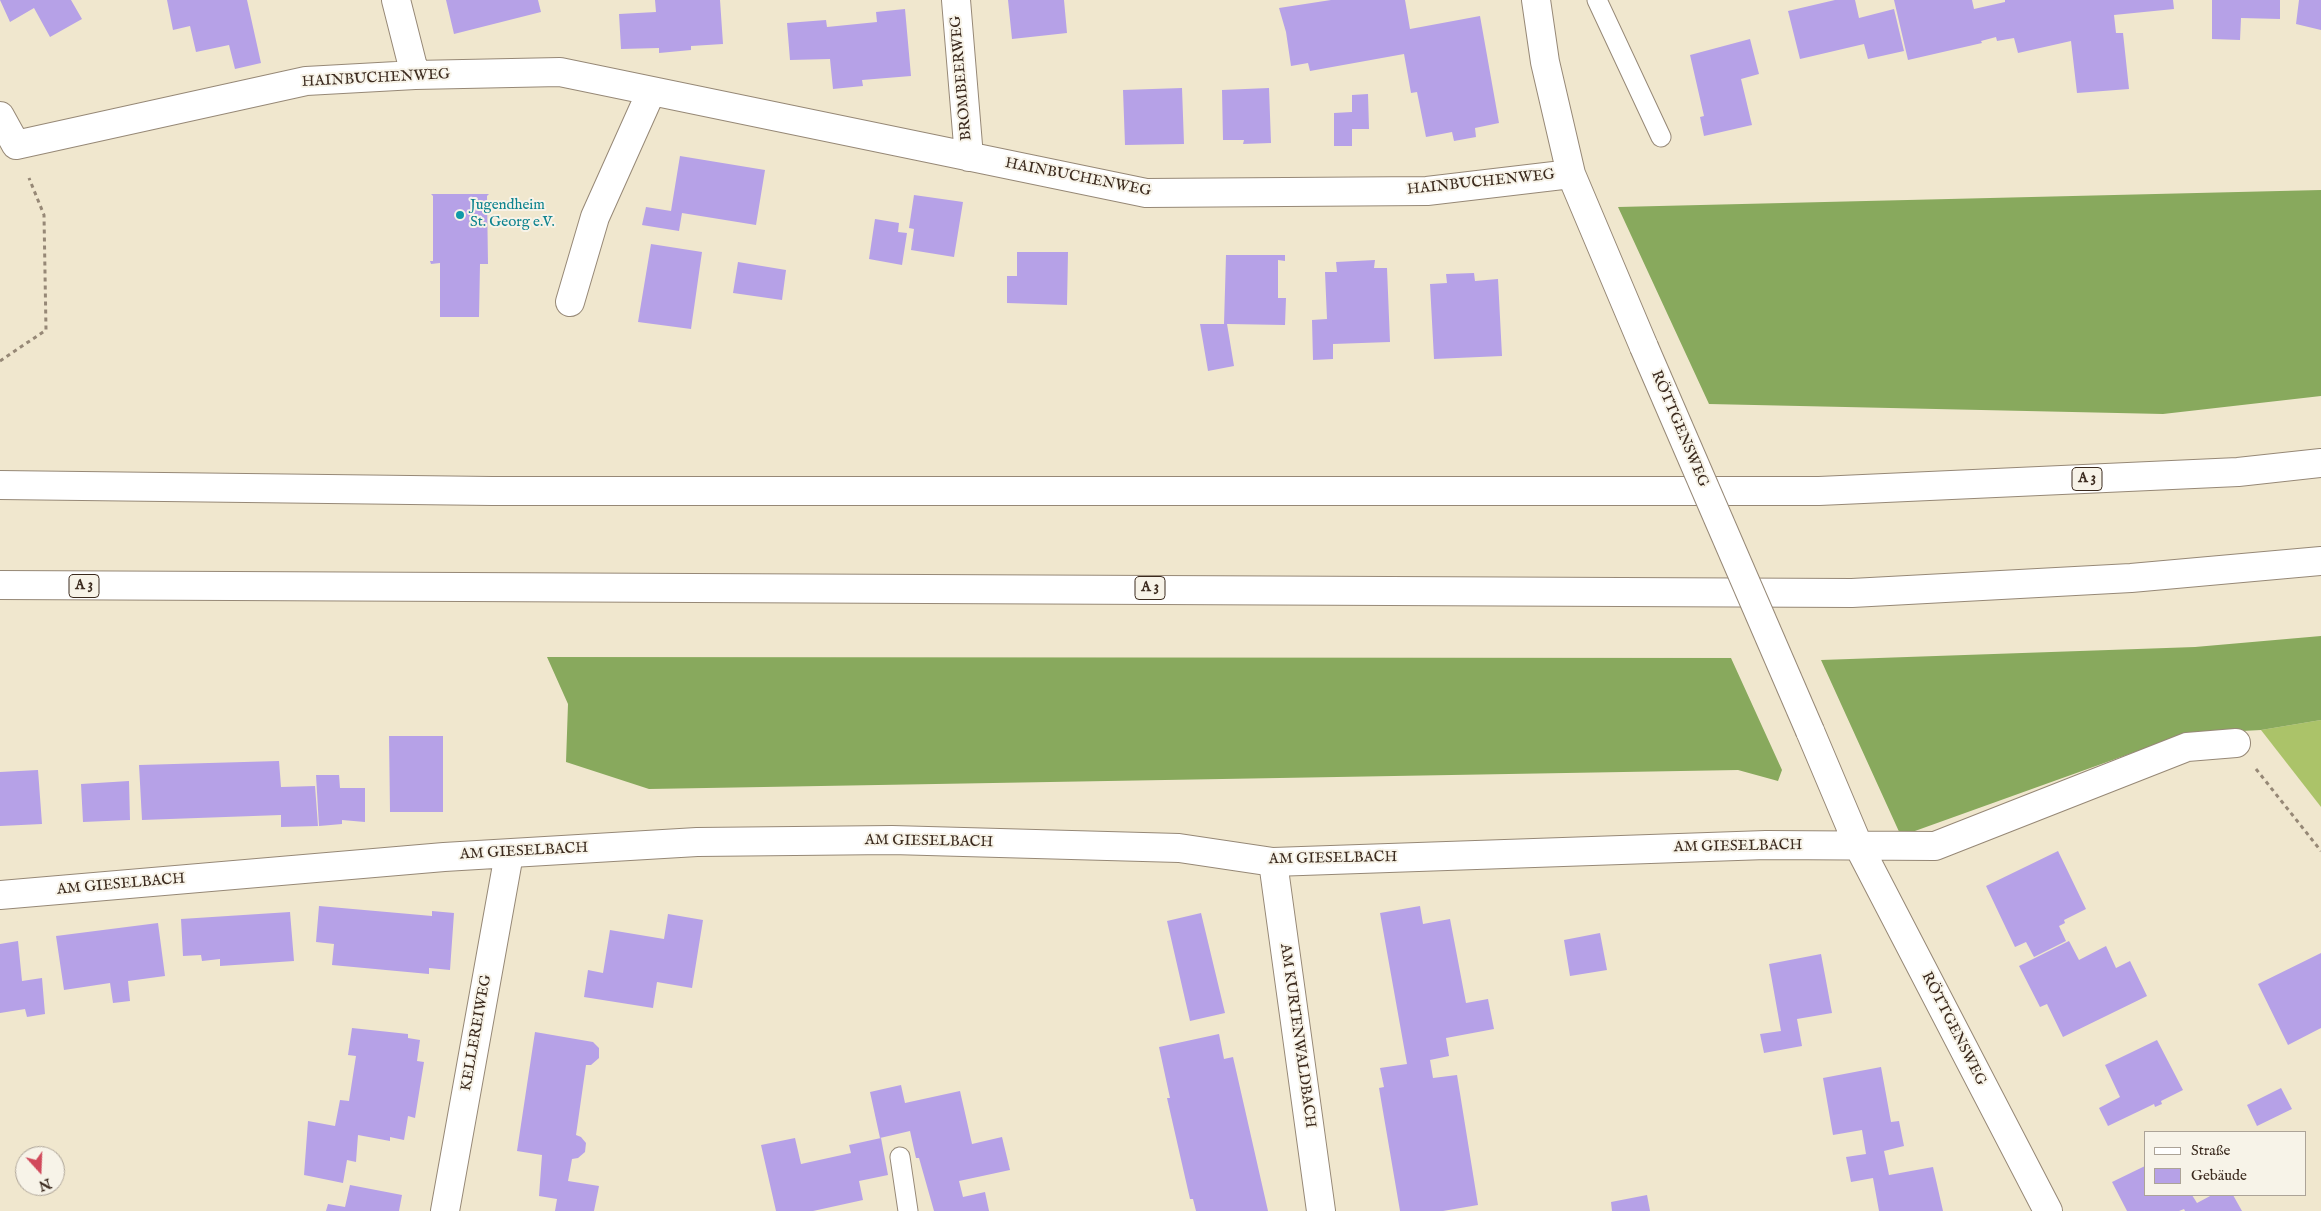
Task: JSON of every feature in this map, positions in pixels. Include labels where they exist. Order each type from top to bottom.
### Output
[{"type":"main road","points":[[396,0],[415,74]]},
{"type":"main road","name":"BROMBEERWEG","points":[[956,0],[969,157]]},
{"type":"main road","name":"RÖTTGENSWEG","points":[[1536,0],[1545,62],[1571,174],[1644,347],[1859,847],[2048,1211]]},
{"type":"main road","name":"HAINBUCHENWEG","points":[[16,145],[306,81],[415,74],[560,72],[1146,193],[1427,191],[1571,174]]},
{"type":"main road","points":[[570,302],[595,217],[651,92]]},
{"type":"main road","points":[[0,116],[16,145]]},
{"type":"main road","name":"A 3","points":[[0,486],[492,491],[1819,491],[2238,472],[2321,463]]},
{"type":"main road","name":"A 3","points":[[0,585],[1842,593],[2131,578],[2321,561]]},
{"type":"main road","points":[[1859,847],[1935,846],[2187,747],[2236,743]]},
{"type":"main road","name":"AM GIESELBACH","points":[[0,895],[444,857],[697,842],[892,840],[1179,848],[1273,862],[1766,845],[1859,847]]},
{"type":"main road","name":"KELLEREIWEG","points":[[445,1211],[509,854]]},
{"type":"main road","name":"AM KURTENWALDBACH","points":[[1273,862],[1321,1211]]},
{"type":"lane","points":[[1597,0],[1661,137]]},
{"type":"lane","points":[[900,1157],[908,1211]]},
{"type":"path","points":[[0,360],[46,330],[44,215],[16,145]]},
{"type":"path","points":[[2236,743],[2321,851]]},
{"type":"green space","points":[[2321,190],[2321,396],[2163,414],[1709,404],[1618,207]]},
{"type":"green space","points":[[2321,636],[2321,720],[2261,730],[2185,734],[1901,836],[1821,660],[2195,647]]},
{"type":"green space","points":[[547,657],[1731,658],[1782,770],[1778,781],[1738,770],[649,789],[566,762],[568,704]]},
{"type":"green space","points":[[2321,720],[2321,807],[2261,730]]},
{"type":"building","points":[[0,0],[71,0],[82,19],[50,37],[34,8],[10,22]]},
{"type":"building","points":[[167,0],[247,0],[261,63],[235,69],[229,45],[196,52],[190,26],[173,30]]},
{"type":"building","points":[[446,0],[538,0],[541,12],[454,34]]},
{"type":"building","points":[[655,0],[720,0],[723,44],[691,46],[691,50],[659,53],[659,48],[621,49],[619,14],[656,12]]},
{"type":"building","points":[[1008,0],[1064,0],[1067,33],[1012,39]]},
{"type":"building","points":[[1331,0],[1405,0],[1410,29],[1480,16],[1499,123],[1475,128],[1476,137],[1454,141],[1452,132],[1426,137],[1417,92],[1411,93],[1404,54],[1310,71],[1308,63],[1291,66],[1286,32],[1279,8]]},
{"type":"building","points":[[1835,0],[1855,0],[1859,18],[1894,9],[1904,51],[1868,59],[1864,44],[1800,59],[1788,11]]},
{"type":"building","points":[[1894,0],[1972,0],[1974,9],[2005,2],[2005,0],[2173,0],[2174,9],[2114,15],[2116,33],[2123,33],[2129,89],[2077,93],[2071,41],[2018,53],[2014,38],[1997,41],[1996,37],[1981,41],[1982,43],[1908,60]]},
{"type":"building","points":[[2212,0],[2280,0],[2280,19],[2241,18],[2240,40],[2212,39]]},
{"type":"building","points":[[2299,0],[2321,0],[2321,30],[2296,24]]},
{"type":"building","points":[[905,9],[911,76],[862,80],[863,86],[833,89],[830,59],[790,60],[787,23],[826,20],[827,27],[877,22],[876,12]]},
{"type":"building","points":[[1750,39],[1759,74],[1741,79],[1752,125],[1704,136],[1700,117],[1704,116],[1690,55]]},
{"type":"building","points":[[1182,88],[1184,144],[1125,145],[1123,90]]},
{"type":"building","points":[[1269,88],[1271,143],[1243,144],[1244,140],[1223,140],[1222,90]]},
{"type":"building","points":[[1368,94],[1369,129],[1352,129],[1352,146],[1334,146],[1334,113],[1352,112],[1352,95]]},
{"type":"building","points":[[680,156],[765,170],[756,225],[682,213],[679,231],[642,225],[646,207],[671,211]]},
{"type":"building","name":"Jugendheim St. Georg e.V.","points":[[431,194],[489,194],[487,196],[488,264],[480,264],[479,317],[440,317],[440,263],[431,264],[430,261],[433,261],[433,196]]},
{"type":"building","points":[[914,195],[963,202],[954,257],[911,250],[914,229],[909,228]]},
{"type":"building","points":[[875,219],[899,223],[898,232],[907,233],[902,265],[869,259]]},
{"type":"building","points":[[651,244],[702,252],[691,329],[638,322]]},
{"type":"building","points":[[1017,252],[1068,252],[1067,305],[1007,303],[1007,276],[1017,276]]},
{"type":"building","points":[[1226,255],[1285,255],[1285,261],[1278,260],[1278,298],[1286,298],[1285,325],[1227,324],[1234,366],[1208,371],[1200,324],[1224,324]]},
{"type":"building","points":[[1375,260],[1374,268],[1387,268],[1390,342],[1333,344],[1333,359],[1313,360],[1312,320],[1327,319],[1325,272],[1337,272],[1336,262]]},
{"type":"building","points":[[738,262],[786,270],[782,300],[733,293]]},
{"type":"building","points":[[1474,273],[1475,281],[1498,279],[1502,356],[1434,359],[1430,284],[1447,283],[1446,274]]},
{"type":"building","points":[[389,736],[443,736],[443,812],[390,812]]},
{"type":"building","points":[[279,761],[281,787],[315,786],[318,826],[281,827],[281,815],[142,820],[139,765]]},
{"type":"building","points":[[38,770],[42,824],[0,826],[0,772]]},
{"type":"building","points":[[316,775],[339,775],[340,788],[365,788],[365,822],[342,820],[342,824],[319,826]]},
{"type":"building","points":[[129,781],[130,820],[83,822],[81,784]]},
{"type":"building","points":[[2058,851],[2086,909],[2064,920],[2065,923],[2059,926],[2066,941],[2034,957],[2026,942],[2015,947],[1986,886]]},
{"type":"building","points":[[319,906],[432,916],[432,911],[454,913],[450,970],[429,968],[429,974],[332,965],[334,944],[316,942]]},
{"type":"building","points":[[1420,906],[1423,924],[1450,919],[1466,1003],[1488,999],[1494,1029],[1446,1038],[1449,1056],[1430,1060],[1433,1078],[1457,1075],[1478,1205],[1443,1211],[1400,1211],[1379,1088],[1384,1087],[1380,1068],[1407,1064],[1380,913]]},
{"type":"building","points":[[290,912],[294,961],[220,966],[220,959],[202,961],[201,955],[183,956],[181,919]]},
{"type":"building","points":[[1201,913],[1225,1013],[1190,1021],[1167,921]]},
{"type":"building","points":[[668,914],[703,920],[692,988],[657,982],[653,1008],[584,997],[588,970],[603,973],[610,930],[664,939]]},
{"type":"building","points":[[158,923],[165,976],[128,981],[130,1001],[113,1003],[110,983],[64,990],[56,936]]},
{"type":"building","points":[[1600,933],[1607,970],[1570,976],[1564,940]]},
{"type":"building","points":[[18,941],[22,981],[42,978],[45,1014],[27,1017],[25,1009],[0,1013],[0,944]]},
{"type":"building","points":[[2069,941],[2079,960],[2106,946],[2116,968],[2130,961],[2147,996],[2063,1037],[2047,1004],[2040,1007],[2019,966]]},
{"type":"building","points":[[2321,953],[2321,1028],[2288,1045],[2258,984]]},
{"type":"building","points":[[1821,954],[1832,1013],[1797,1019],[1802,1046],[1764,1053],[1760,1034],[1781,1031],[1769,964]]},
{"type":"building","points":[[352,1028],[408,1034],[408,1038],[420,1040],[417,1061],[424,1062],[415,1118],[408,1116],[404,1140],[390,1137],[390,1141],[358,1135],[356,1162],[347,1160],[343,1183],[304,1175],[308,1121],[335,1126],[340,1100],[349,1101],[356,1056],[348,1055]]},
{"type":"building","points":[[535,1032],[593,1042],[599,1048],[599,1058],[591,1065],[586,1065],[576,1135],[581,1137],[586,1143],[585,1152],[578,1158],[572,1159],[568,1181],[599,1186],[594,1211],[555,1211],[557,1199],[539,1196],[542,1155],[517,1151]]},
{"type":"building","points":[[1219,1034],[1224,1059],[1233,1057],[1268,1211],[1196,1211],[1193,1199],[1190,1199],[1167,1098],[1170,1098],[1159,1047]]},
{"type":"building","points":[[2157,1040],[2183,1090],[2161,1101],[2162,1104],[2155,1107],[2154,1104],[2108,1126],[2099,1108],[2120,1097],[2105,1065]]},
{"type":"building","points":[[1881,1067],[1891,1122],[1899,1121],[1904,1146],[1884,1151],[1889,1175],[1933,1167],[1943,1211],[1879,1211],[1873,1178],[1851,1182],[1846,1157],[1866,1154],[1862,1130],[1833,1135],[1823,1078]]},
{"type":"building","points":[[901,1085],[905,1103],[960,1091],[972,1144],[1002,1137],[1010,1170],[959,1181],[963,1197],[985,1192],[989,1211],[934,1211],[919,1158],[916,1158],[910,1131],[880,1138],[870,1092]]},
{"type":"building","points":[[2281,1088],[2292,1109],[2257,1126],[2247,1105]]},
{"type":"building","points":[[795,1138],[801,1164],[851,1153],[849,1145],[881,1138],[888,1175],[859,1181],[863,1200],[813,1211],[776,1211],[761,1145]]},
{"type":"building","points":[[2144,1166],[2144,1196],[2193,1196],[2197,1203],[2210,1196],[2234,1196],[2242,1211],[2185,1211],[2184,1209],[2179,1211],[2127,1211],[2112,1182]]},
{"type":"building","points":[[350,1185],[402,1195],[399,1211],[326,1211],[328,1204],[345,1207]]},
{"type":"building","points":[[1647,1195],[1650,1211],[1612,1211],[1611,1202]]},
{"type":"place","name":"Jugendheim St. Georg e.V.","points":[[460,215]]}]
